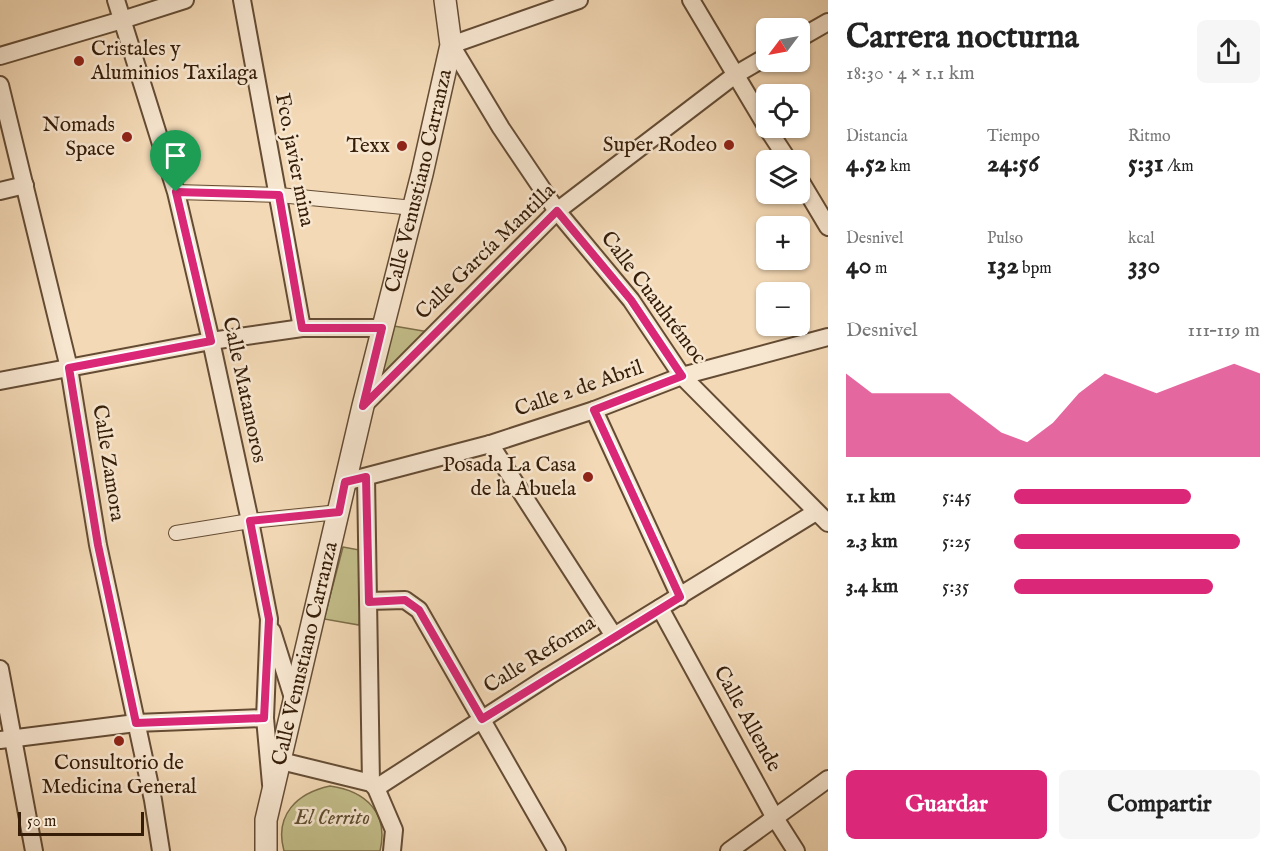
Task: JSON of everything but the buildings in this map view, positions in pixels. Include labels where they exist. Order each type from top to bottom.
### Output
[{"type":"street","name":"Calle Matamoros","points":[[116,0],[176,192],[250,521],[269,619],[264,718],[272,799]]},
{"type":"street","points":[[0,56],[185,0]]},
{"type":"street","name":"Fco. javier mina","points":[[242,0],[246,34],[279,195],[302,328]]},
{"type":"street","name":"Calle Venustiano Carranza","points":[[266,851],[267,820],[294,702],[363,406],[414,208],[451,45],[445,0]]},
{"type":"street","points":[[451,45],[579,0]]},
{"type":"street","points":[[692,0],[756,109]]},
{"type":"street","points":[[810,32],[828,22]]},
{"type":"street","name":"Calle Cuauhtémoc","points":[[451,45],[501,128],[557,211],[631,300],[682,376],[822,518]]},
{"type":"street","name":"Calle García Mantilla","points":[[363,406],[557,211],[735,75],[756,63]]},
{"type":"street","name":"Calle Zamora","points":[[0,85],[69,368],[98,545],[153,800],[161,851]]},
{"type":"street","points":[[0,191],[25,185]]},
{"type":"street","points":[[810,191],[822,204],[828,227]]},
{"type":"street","points":[[176,192],[279,195],[414,208]]},
{"type":"street","points":[[0,381],[211,341],[302,328],[382,328]]},
{"type":"street","name":"Calle 2 de Abril","points":[[345,482],[490,444],[594,410],[682,376],[828,338]]},
{"type":"street","points":[[594,410],[680,597]]},
{"type":"street","points":[[490,444],[614,636]]},
{"type":"street","points":[[366,477],[374,785],[394,830],[392,851]]},
{"type":"street","points":[[176,533],[250,521],[339,512]]},
{"type":"street","name":"Calle Reforma","points":[[374,785],[660,608],[822,518]]},
{"type":"street","points":[[369,602],[405,600],[419,610],[557,851]]},
{"type":"street","name":"Calle Allende","points":[[660,608],[775,818],[796,851]]},
{"type":"street","points":[[269,619],[294,702]]},
{"type":"street","points":[[0,669],[7,739],[34,851]]},
{"type":"street","points":[[7,739],[136,723],[264,718]]},
{"type":"street","points":[[281,761],[374,785]]},
{"type":"street","points":[[729,851],[828,779]]},
{"type":"green space","points":[[388,325],[429,332],[376,382]]},
{"type":"green space","points":[[343,547],[365,551],[359,625],[324,619]]},
{"type":"green space","name":"El Cerrito","points":[[330,786],[354,793],[372,806],[381,826],[380,851],[284,851],[282,827],[285,816],[298,800],[307,794]]},
{"type":"place","name":"Cristales y Aluminios Taxilaga","points":[[79,61]]},
{"type":"place","name":"Nomads Space","points":[[127,137]]},
{"type":"place","name":"Super Rodeo","points":[[729,145]]},
{"type":"place","name":"Texx","points":[[402,146]]},
{"type":"place","name":"Posada La Casa de la Abuela","points":[[588,477]]},
{"type":"place","name":"Consultorio de Medicina General","points":[[119,741]]},
{"type":"route","points":[[176,192],[279,195],[302,328],[382,328],[363,406],[557,211],[631,300],[682,376],[594,410],[680,597],[482,719],[419,610],[405,600],[369,602],[366,477],[345,482],[339,512],[250,521],[269,619],[264,718],[136,723],[98,545],[69,368],[211,341],[176,192]]}]
